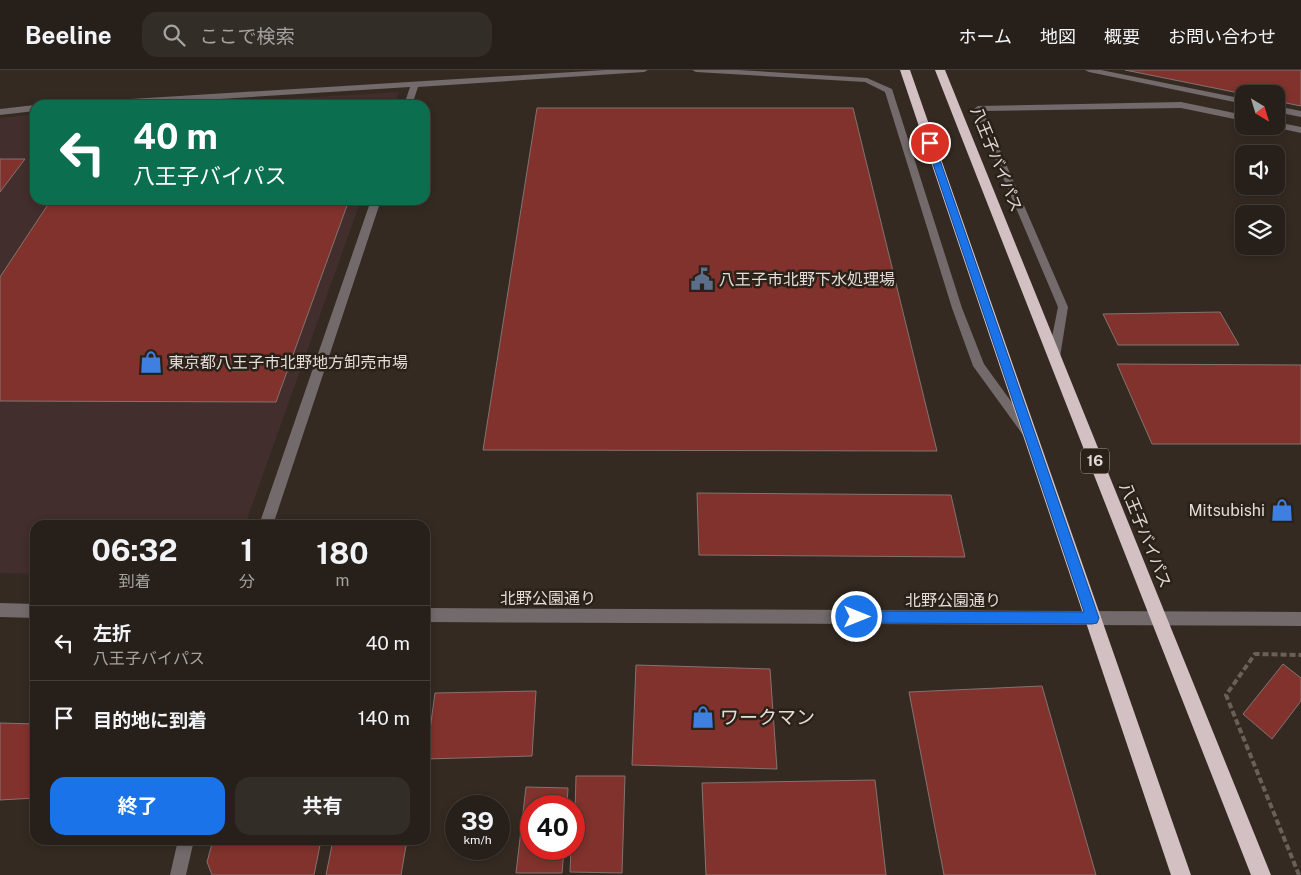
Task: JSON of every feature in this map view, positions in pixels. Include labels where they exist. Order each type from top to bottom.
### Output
[{"type":"highway","points":[[905,70],[1181,875]]},
{"type":"highway","name":"八王子バイパス","points":[[940,70],[1261,875]]},
{"type":"street","points":[[161,100],[644,70]]},
{"type":"street","points":[[696,70],[867,80],[889,91],[957,308],[979,366],[1030,436]]},
{"type":"street","points":[[1089,70],[1235,100]]},
{"type":"street","points":[[410,100],[415,84]]},
{"type":"street","points":[[1054,357],[1063,307],[978,109],[1181,105],[1235,116]]},
{"type":"street","points":[[0,112],[30,109]]},
{"type":"street","points":[[1285,111],[1301,114]]},
{"type":"street","points":[[1285,127],[1301,130]]},
{"type":"street","points":[[268,520],[374,205]]},
{"type":"street","points":[[0,610],[30,610]]},
{"type":"street","name":"北野公園通り","points":[[430,615],[1301,619]]},
{"type":"street","points":[[178,875],[185,845]]},
{"type":"path","points":[[1299,875],[1226,695],[1255,654],[1301,655]]},
{"type":"shaded area","points":[[399,92],[396,100],[265,100]]},
{"type":"shaded area","name":"東京都八王子市北野地方卸売市場","points":[[30,115],[30,205],[359,205],[247,520],[30,520],[30,574],[0,573],[0,118]]},
{"type":"building","points":[[1125,70],[1301,70],[1301,106],[1285,103],[1285,85],[1235,85],[1235,92]]},
{"type":"building","name":"八王子市北野下水処理場","points":[[537,108],[853,108],[937,451],[483,450]]},
{"type":"building","points":[[0,159],[25,159],[0,192]]},
{"type":"building","points":[[48,205],[347,205],[276,402],[0,401],[0,277]]},
{"type":"building","points":[[1220,312],[1239,345],[1118,345],[1103,314]]},
{"type":"building","points":[[1117,364],[1301,365],[1301,444],[1152,444]]},
{"type":"building","points":[[697,493],[951,495],[965,557],[699,555]]},
{"type":"building","points":[[1283,664],[1301,678],[1301,701],[1272,739],[1243,714]]},
{"type":"building","name":"ワークマン","points":[[636,665],[770,669],[777,769],[632,765]]},
{"type":"building","points":[[1042,686],[1096,875],[944,875],[909,692]]},
{"type":"building","points":[[536,691],[532,756],[430,759],[430,730],[435,693]]},
{"type":"building","points":[[0,723],[30,724],[30,798],[0,800]]},
{"type":"building","points":[[576,776],[625,776],[622,873],[570,872],[571,860],[585,860],[585,795],[575,795]]},
{"type":"building","points":[[875,780],[886,875],[706,875],[702,783]]},
{"type":"building","points":[[526,787],[568,788],[568,795],[525,795]]},
{"type":"building","points":[[520,839],[520,860],[563,860],[562,873],[516,873]]},
{"type":"building","points":[[212,845],[320,845],[314,875],[212,875],[207,862]]},
{"type":"building","points":[[332,845],[406,845],[401,875],[326,875]]},
{"type":"place","name":"八王子市北野下水処理場","points":[[702,279]]},
{"type":"place","name":"東京都八王子市北野地方卸売市場","points":[[151,362]]},
{"type":"place","name":"Mitsubishi","points":[[1282,510]]},
{"type":"place","name":"ワークマン","points":[[703,717]]},
{"type":"route","points":[[857,617],[1092,618],[930,143]]}]
